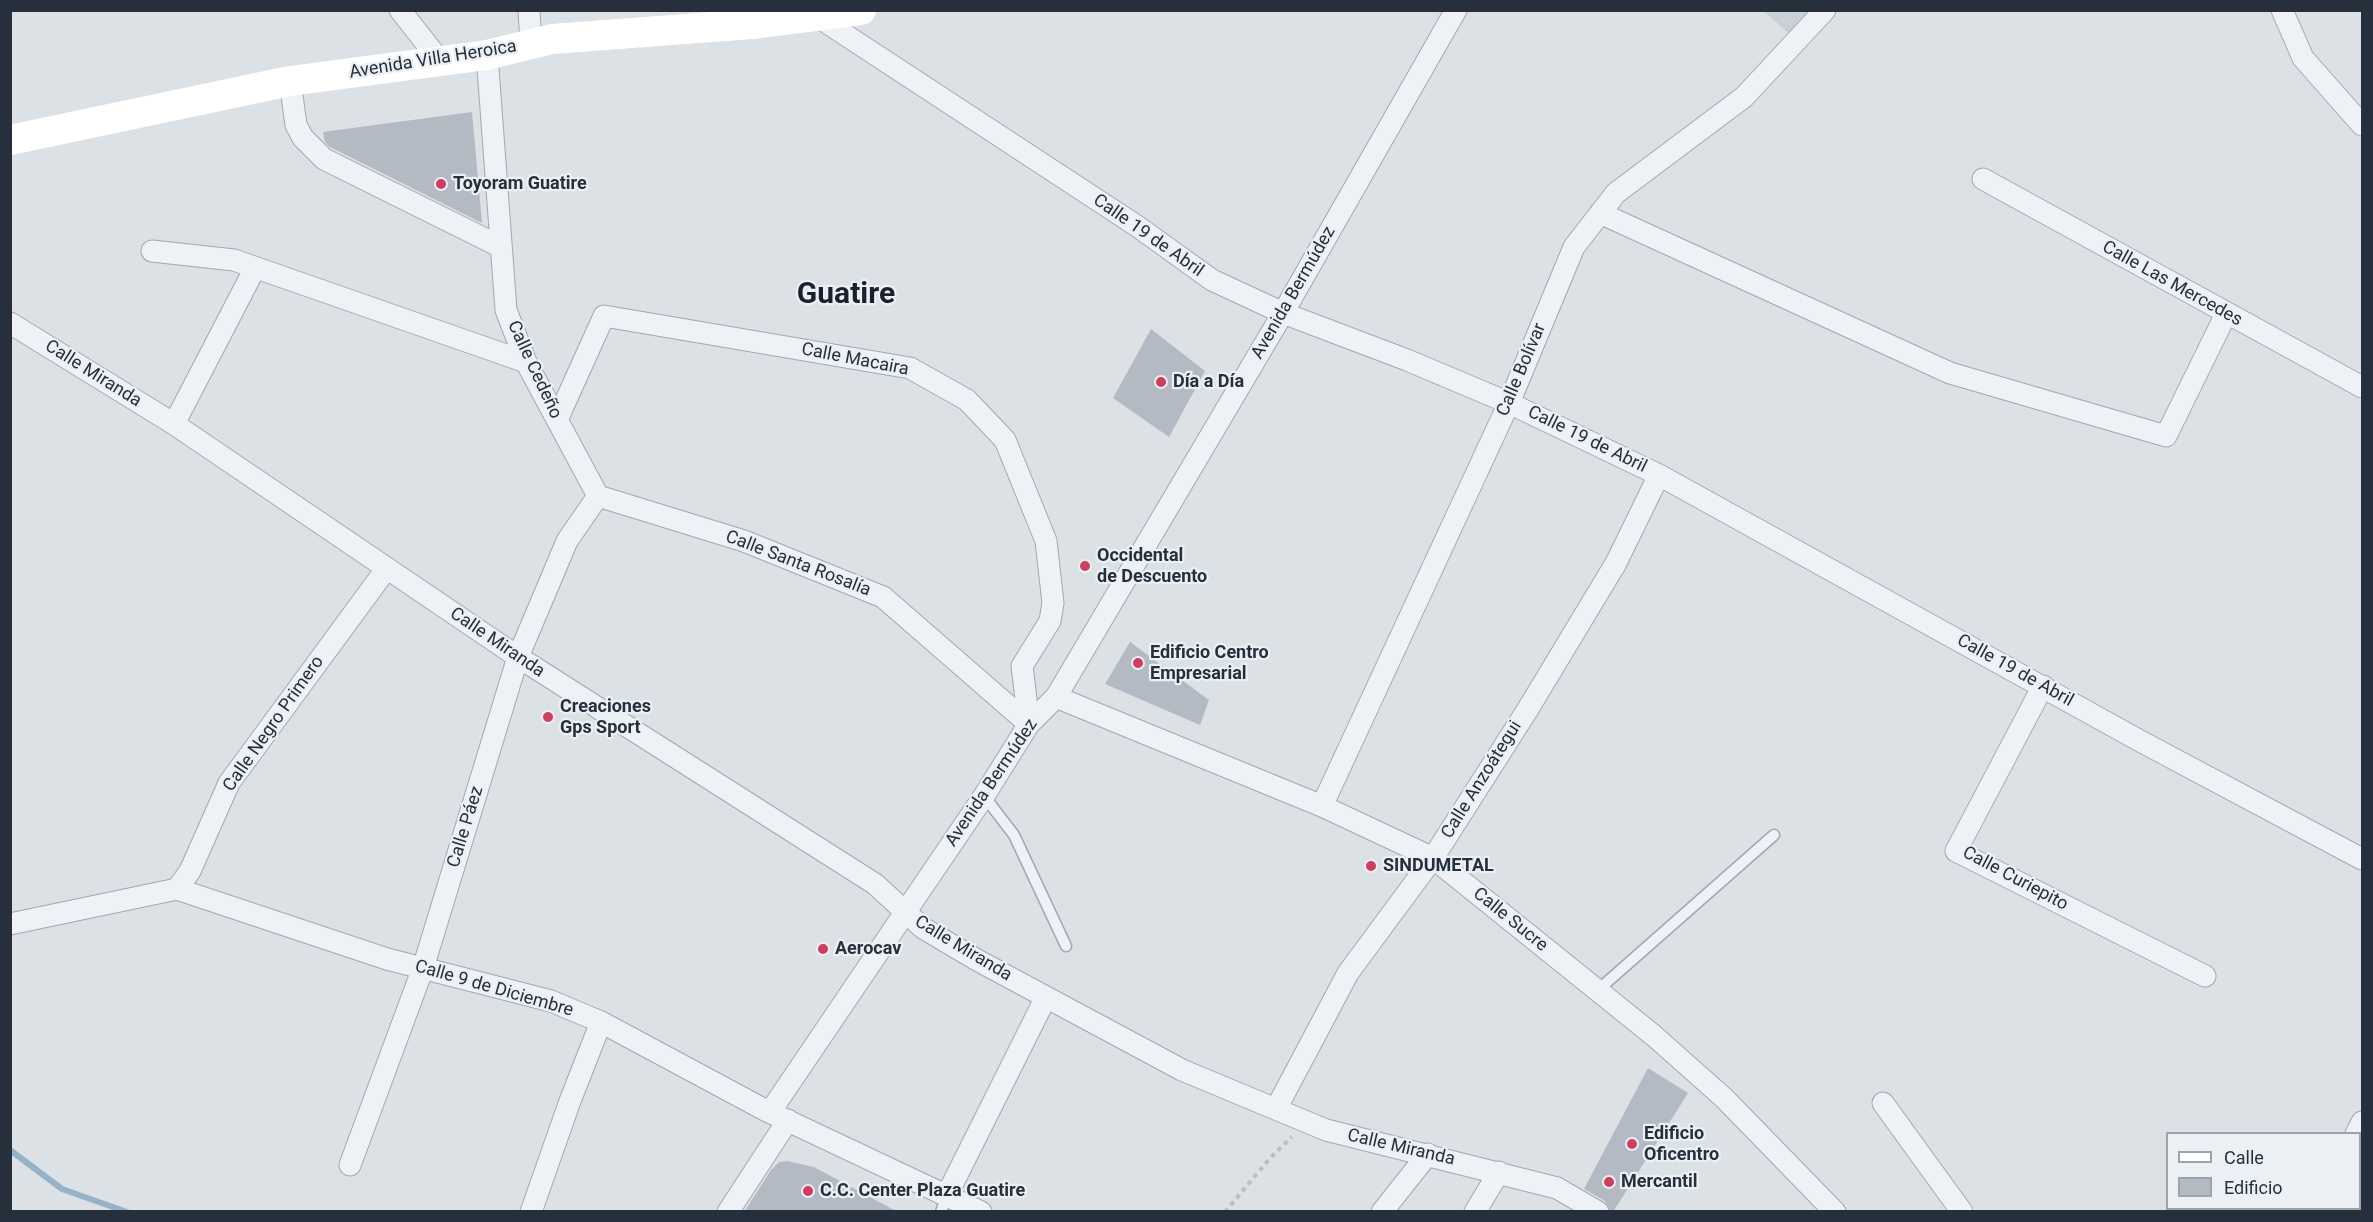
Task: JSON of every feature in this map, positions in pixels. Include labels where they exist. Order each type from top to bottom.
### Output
[{"type":"main road","name":"Avenida Villa Heroica","points":[[10,140],[290,81],[487,55],[552,39],[779,16],[818,17],[861,10]]},
{"type":"street","points":[[400,10],[440,61]]},
{"type":"street","points":[[529,10],[531,44]]},
{"type":"street","name":"Avenida Bermúdez","points":[[728,1212],[779,1116],[904,911],[984,796],[1029,724],[1056,697],[1283,313],[1456,10]]},
{"type":"street","name":"Calle Bolívar","points":[[1322,806],[1509,403],[1574,247],[1616,193],[1744,98],[1825,10]]},
{"type":"street","points":[[2282,10],[2303,58],[2362,125]]},
{"type":"street","name":"Calle 19 de Abril","points":[[818,17],[1137,226],[1212,280],[1283,313],[1407,360],[1509,403],[1659,475],[2142,742],[2362,859]]},
{"type":"street","name":"Calle Cedeño","points":[[487,55],[506,310],[526,362],[598,496]]},
{"type":"street","points":[[290,81],[296,125],[303,138],[324,159],[501,247]]},
{"type":"street","name":"Calle Las Mercedes","points":[[1983,179],[2362,387]]},
{"type":"street","points":[[1600,213],[1950,372],[2166,436],[2226,314]]},
{"type":"street","points":[[152,250],[234,260],[526,362]]},
{"type":"street","points":[[174,424],[255,268]]},
{"type":"street","name":"Calle Macaira","points":[[557,420],[604,316],[910,368],[968,400],[1005,440],[1046,541],[1053,603],[1050,621],[1022,666],[1029,724]]},
{"type":"street","name":"Calle Miranda","points":[[10,323],[174,424],[518,657],[875,884],[923,928],[1046,997],[1182,1070],[1308,1123],[1326,1130],[1557,1188],[1598,1212]]},
{"type":"street","name":"Calle Anzoátegui","points":[[1276,1109],[1348,973],[1433,858],[1528,709],[1616,563],[1659,475]]},
{"type":"street","name":"Calle Páez","points":[[350,1165],[423,968],[518,657],[567,541],[598,496]]},
{"type":"street","name":"Calle Santa Rosalía","points":[[598,496],[744,541],[883,597],[1029,724]]},
{"type":"street","name":"Calle Negro Primero","points":[[177,889],[190,871],[229,783],[387,568]]},
{"type":"street","name":"Calle Curiepito","points":[[2043,686],[1956,851],[2205,976]]},
{"type":"street","name":"Calle Sucre","points":[[1056,697],[1322,806],[1433,858],[1653,1035],[1724,1098],[1835,1212]]},
{"type":"street","points":[[10,924],[177,889]]},
{"type":"street","name":"Calle 9 de Diciembre","points":[[177,889],[387,959],[551,1001],[602,1022],[944,1203],[981,1212]]},
{"type":"street","points":[[944,1203],[1046,997]]},
{"type":"street","points":[[531,1212],[570,1101],[602,1022]]},
{"type":"street","points":[[1883,1102],[1962,1212]]},
{"type":"street","points":[[1382,1212],[1428,1154]]},
{"type":"street","points":[[1475,1212],[1499,1172]]},
{"type":"lane","points":[[984,796],[1014,835],[1066,946]]},
{"type":"lane","points":[[1598,990],[1774,835]]},
{"type":"path","points":[[1225,1212],[1271,1157],[1308,1123]]},
{"type":"shaded area","points":[[1764,11],[1811,11],[1789,34]]},
{"type":"building","name":"Toyoram Guatire","points":[[472,112],[482,223],[330,147],[325,142],[323,132]]},
{"type":"building","name":"Día a Día","points":[[1151,329],[1205,371],[1169,437],[1113,398]]},
{"type":"building","name":"Edificio Centro Empresarial","points":[[1130,642],[1209,700],[1200,725],[1105,684]]},
{"type":"building","name":"Edificio Oficentro","points":[[1648,1068],[1688,1093],[1611,1212],[1605,1201],[1584,1189]]},
{"type":"building","name":"C.C. Center Plaza Guatire","points":[[787,1161],[814,1167],[898,1212],[744,1212],[771,1170],[779,1162]]},
{"type":"waterway","points":[[10,1150],[62,1189],[127,1212]]},
{"type":"place","name":"Toyoram Guatire","points":[[441,184]]},
{"type":"place","name":"Día a Día","points":[[1161,382]]},
{"type":"place","name":"Occidental de Descuento","points":[[1085,566]]},
{"type":"place","name":"Edificio Centro Empresarial","points":[[1138,663]]},
{"type":"place","name":"Creaciones Gps Sport","points":[[548,717]]},
{"type":"place","name":"SINDUMETAL","points":[[1371,866]]},
{"type":"place","name":"Aerocav","points":[[823,949]]},
{"type":"place","name":"Edificio Oficentro","points":[[1632,1144]]},
{"type":"place","name":"Mercantil","points":[[1609,1182]]},
{"type":"place","name":"C.C. Center Plaza Guatire","points":[[808,1191]]},
{"type":"district","name":"Guatire","points":[[846,295]]}]
